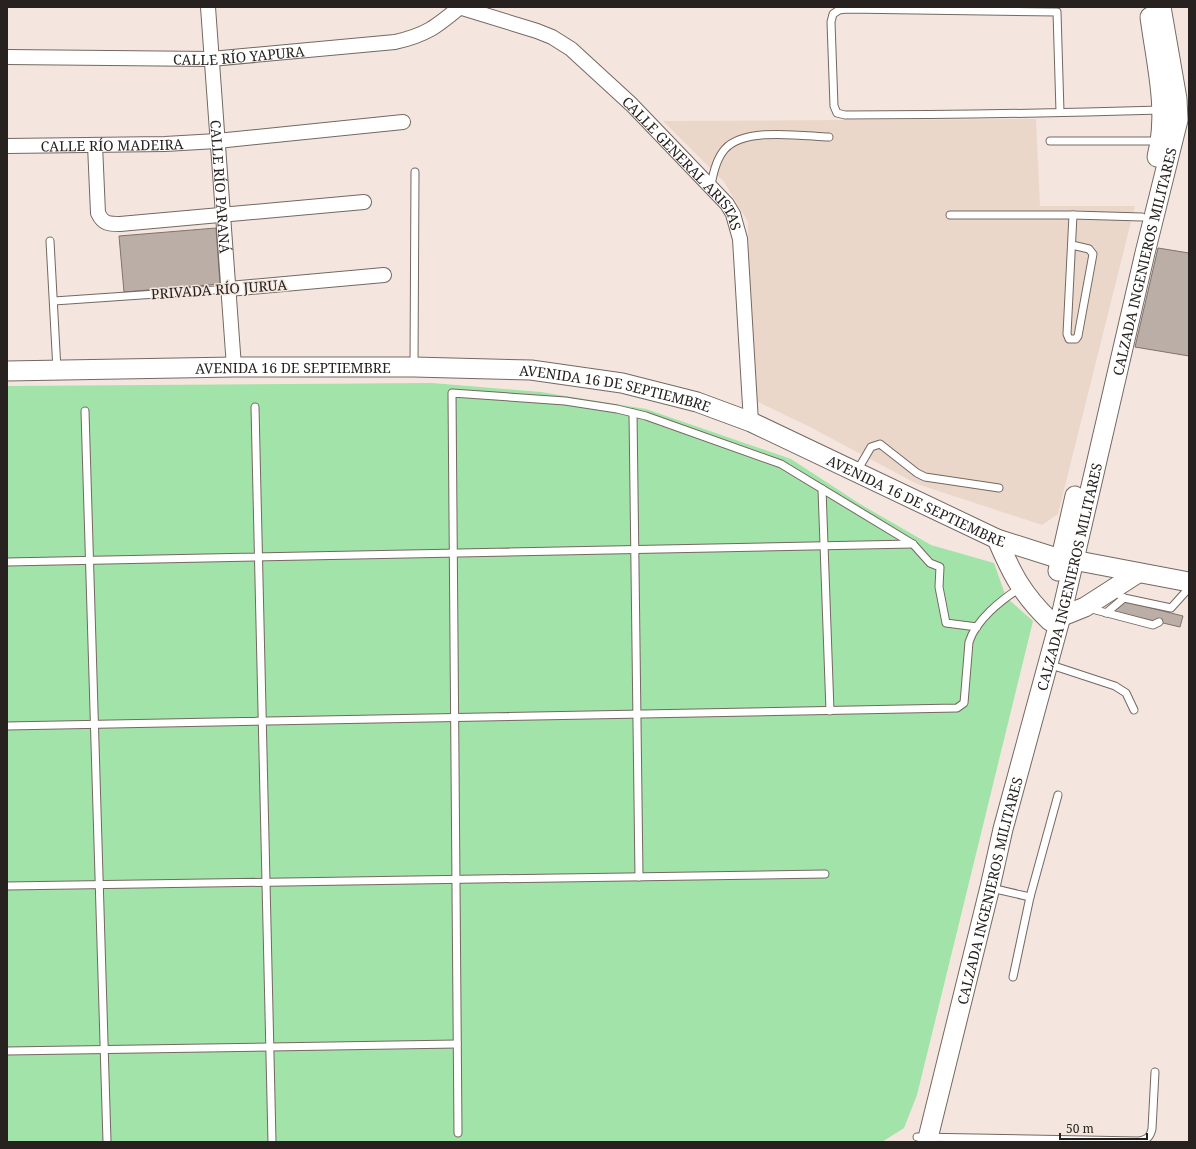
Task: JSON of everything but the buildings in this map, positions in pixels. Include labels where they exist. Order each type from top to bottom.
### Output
[{"type":"main road","name":"CALZADA INGENIEROS MILITARES","points":[[922,1140],[924,1121],[1055,618],[1142,217],[1161,141],[1163,110],[1149,7]]},
{"type":"main road","name":"CALZADA INGENIEROS MILITARES","points":[[1067,560],[1178,120],[1177,99],[1161,7]]},
{"type":"main road","name":"AVENIDA 16 DE SEPTIEMBRE","points":[[7,371],[234,367],[414,367],[531,370],[622,382],[697,402],[751,422],[997,539],[1067,560],[1189,582]]},
{"type":"main road","points":[[997,539],[1020,588],[1031,603],[1055,618],[1119,594],[1138,573]]},
{"type":"street","name":"CALLE RÍO PARANÁ","points":[[208,7],[234,367]]},
{"type":"street","name":"CALLE RÍO YAPURA","points":[[7,57],[211,59],[395,42],[424,34],[437,26],[460,7]]},
{"type":"street","name":"CALLE GENERAL ARISTAS","points":[[460,7],[538,31],[552,37],[571,49],[632,105],[710,186],[733,214],[739,233],[751,422]]},
{"type":"street","name":"CALLE RÍO MADEIRA","points":[[7,146],[164,144],[217,141],[403,122]]},
{"type":"street","points":[[95,145],[98,213],[101,220],[108,224],[364,202]]},
{"type":"street","name":"PRIVADA RÍO JURUA","points":[[229,289],[384,275]]},
{"type":"lane","points":[[1060,112],[1057,12],[847,9],[839,10],[833,14],[831,22],[834,106],[838,113],[845,115],[894,115],[1060,112],[1163,110]]},
{"type":"lane","points":[[710,186],[717,160],[726,148],[738,140],[770,134],[829,137]]},
{"type":"lane","points":[[1050,141],[1161,141]]},
{"type":"lane","points":[[414,367],[415,172]]},
{"type":"lane","points":[[950,215],[1073,215],[1142,217]]},
{"type":"lane","points":[[1072,245],[1090,249],[1093,254],[1078,336],[1076,339],[1069,339],[1066,334],[1073,215]]},
{"type":"lane","points":[[50,241],[57,370]]},
{"type":"lane","name":"PRIVADA RÍO JURUA","points":[[54,301],[229,289]]},
{"type":"lane","points":[[458,1133],[452,393],[565,401],[646,416],[781,464],[913,544],[930,563],[940,567],[939,587],[946,623],[977,627]]},
{"type":"lane","points":[[254,407],[272,1142]]},
{"type":"lane","points":[[85,411],[107,1142]]},
{"type":"lane","points":[[633,414],[639,876]]},
{"type":"lane","points":[[856,473],[871,447],[880,444],[916,473],[925,477],[999,488]]},
{"type":"lane","points":[[822,489],[830,711]]},
{"type":"lane","points":[[7,562],[913,544]]},
{"type":"lane","points":[[7,726],[957,708],[964,703],[969,642],[977,627],[1006,597],[1020,588]]},
{"type":"lane","points":[[1106,614],[1119,594],[1170,610],[1189,588]]},
{"type":"lane","points":[[1085,607],[1106,614],[1153,625],[1159,622]]},
{"type":"lane","points":[[1043,662],[1115,686],[1126,694],[1134,710]]},
{"type":"lane","points":[[1013,977],[1030,897],[1058,795]]},
{"type":"lane","points":[[7,886],[826,874]]},
{"type":"lane","points":[[986,886],[1030,897]]},
{"type":"lane","points":[[7,1051],[457,1044]]},
{"type":"lane","points":[[922,1140],[1146,1140],[1150,1136],[1152,1129],[1155,1072]]},
{"type":"shaded area","points":[[1036,119],[1040,206],[1135,206],[1058,514],[1042,525],[917,484],[808,426],[756,401],[749,345],[748,222],[724,182],[663,121]]},
{"type":"green space","points":[[432,383],[541,392],[646,409],[791,459],[860,504],[931,545],[994,563],[1006,597],[1033,621],[917,1095],[904,1128],[882,1142],[7,1142],[7,386]]}]
